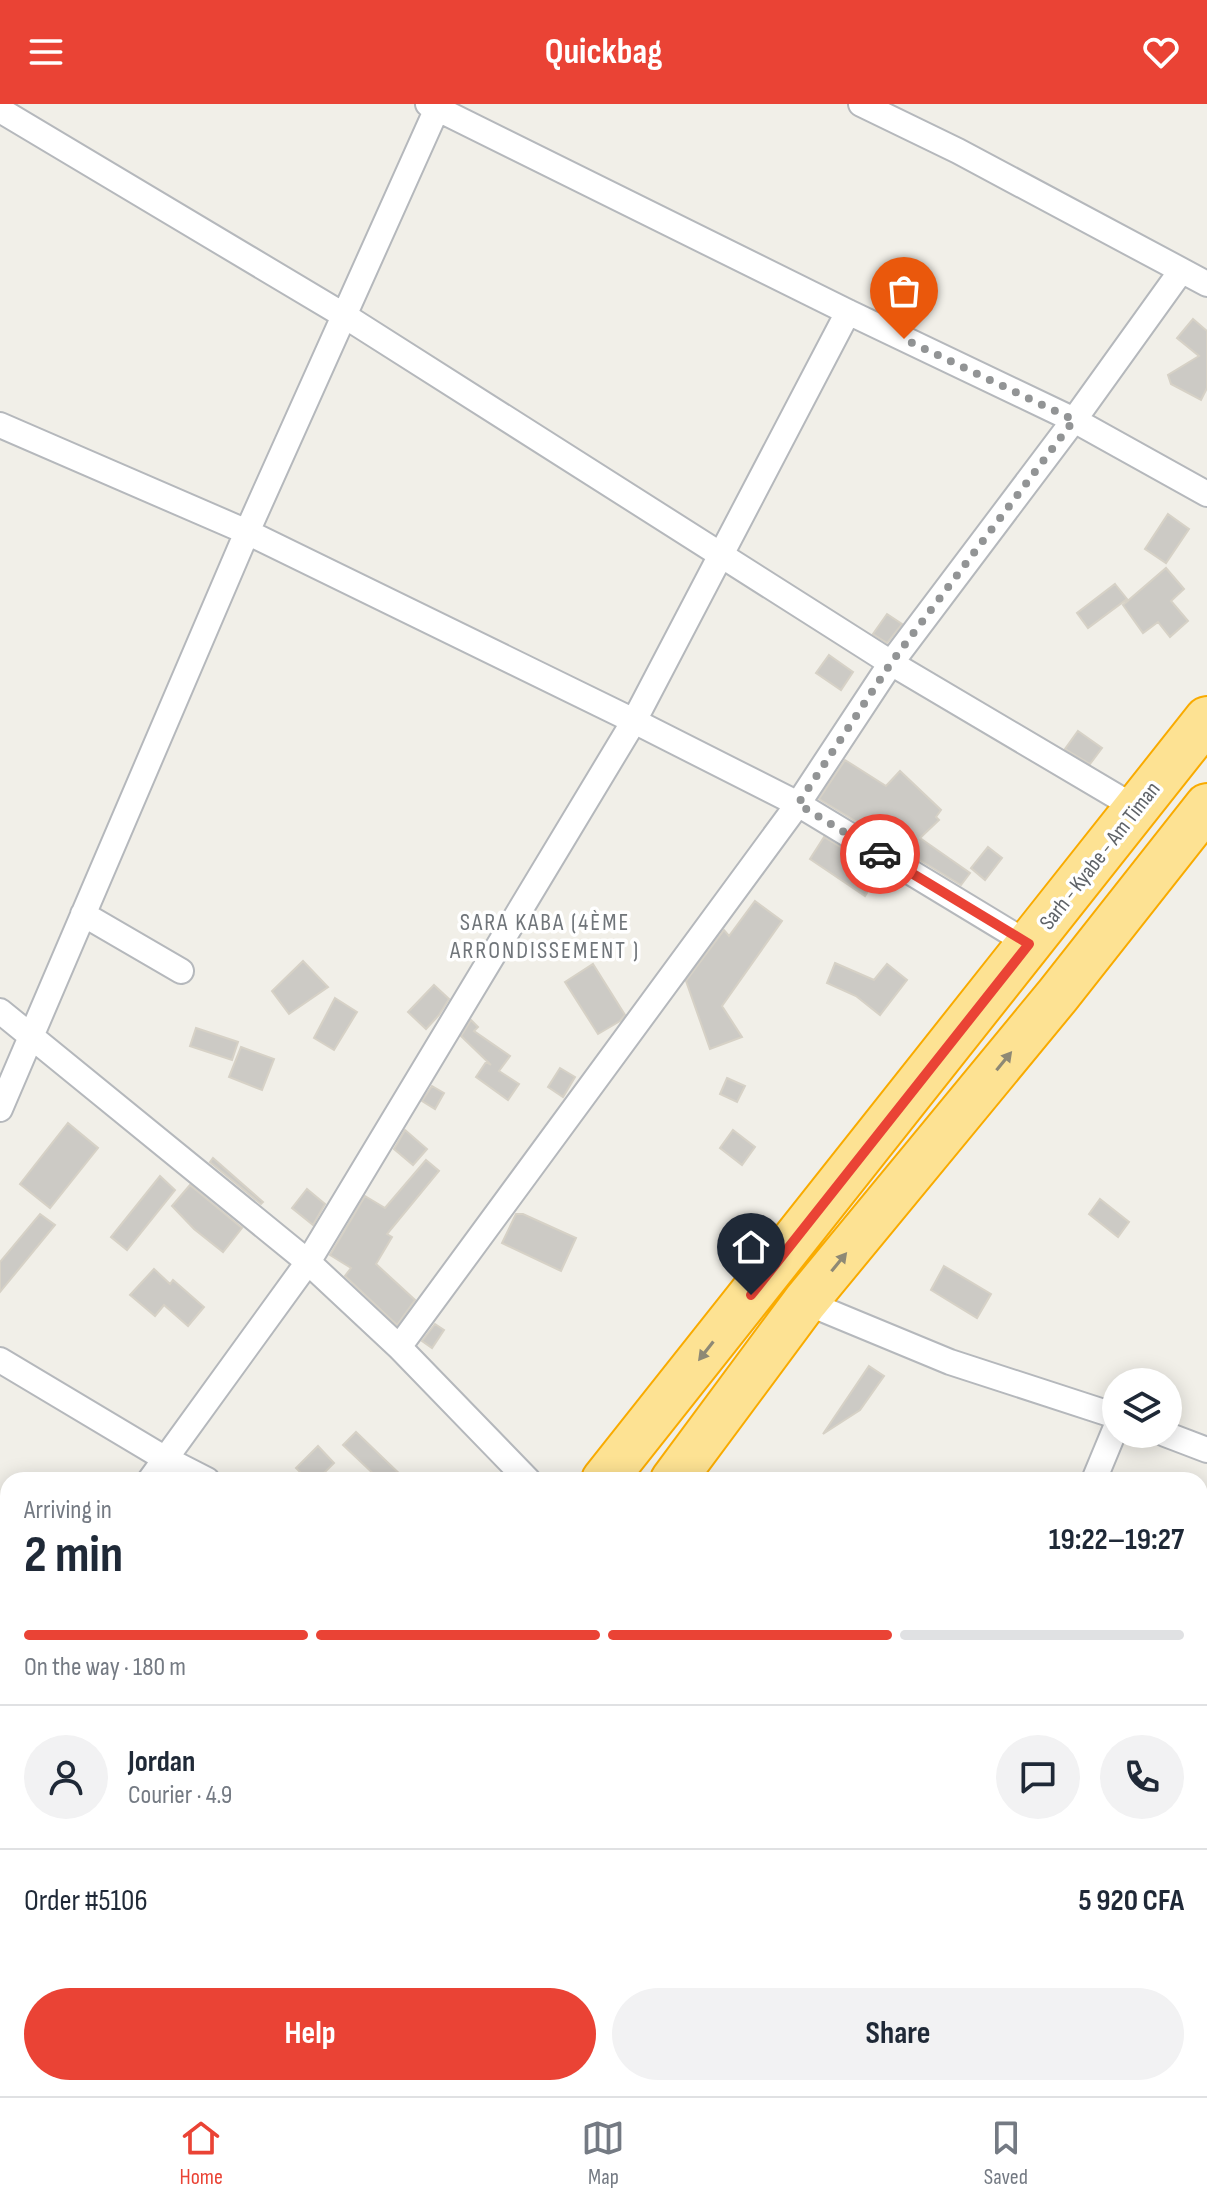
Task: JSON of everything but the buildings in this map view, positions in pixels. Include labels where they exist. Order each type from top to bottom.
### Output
[{"type":"highway","name":"Sarh - Kyabe - Am Timan","points":[[610,1472],[1207,719]]},
{"type":"highway","points":[[679,1472],[805,1302],[1058,995],[1200,829]]},
{"type":"street","points":[[861,104],[958,151],[1207,284]]},
{"type":"street","points":[[0,1109],[247,532],[345,316],[434,106],[848,312],[1074,420],[1207,494]]},
{"type":"street","points":[[0,110],[345,316],[891,663],[1136,808]]},
{"type":"street","points":[[399,1347],[798,804],[891,663],[1074,420],[1181,271]]},
{"type":"street","points":[[155,1472],[308,1262],[634,721],[848,312]]},
{"type":"street","points":[[0,425],[247,532],[634,721],[798,804],[1029,944]]},
{"type":"street","points":[[83,914],[181,971]]},
{"type":"street","points":[[0,1011],[308,1262],[399,1347],[520,1472]]},
{"type":"street","points":[[805,1302],[950,1362],[1102,1411]]},
{"type":"street","points":[[0,1360],[191,1472]]},
{"type":"street","points":[[1182,1440],[1207,1450]]},
{"type":"street","points":[[1097,1472],[1107,1448]]},
{"type":"way so far","points":[[880,854],[798,804],[891,663],[1074,420],[904,339]]},
{"type":"district","name":"SARA KABA (4ÈME ARRONDISSEMENT )","points":[[545,936]]},
{"type":"route","points":[[751,1295],[1029,944],[880,854]]}]
